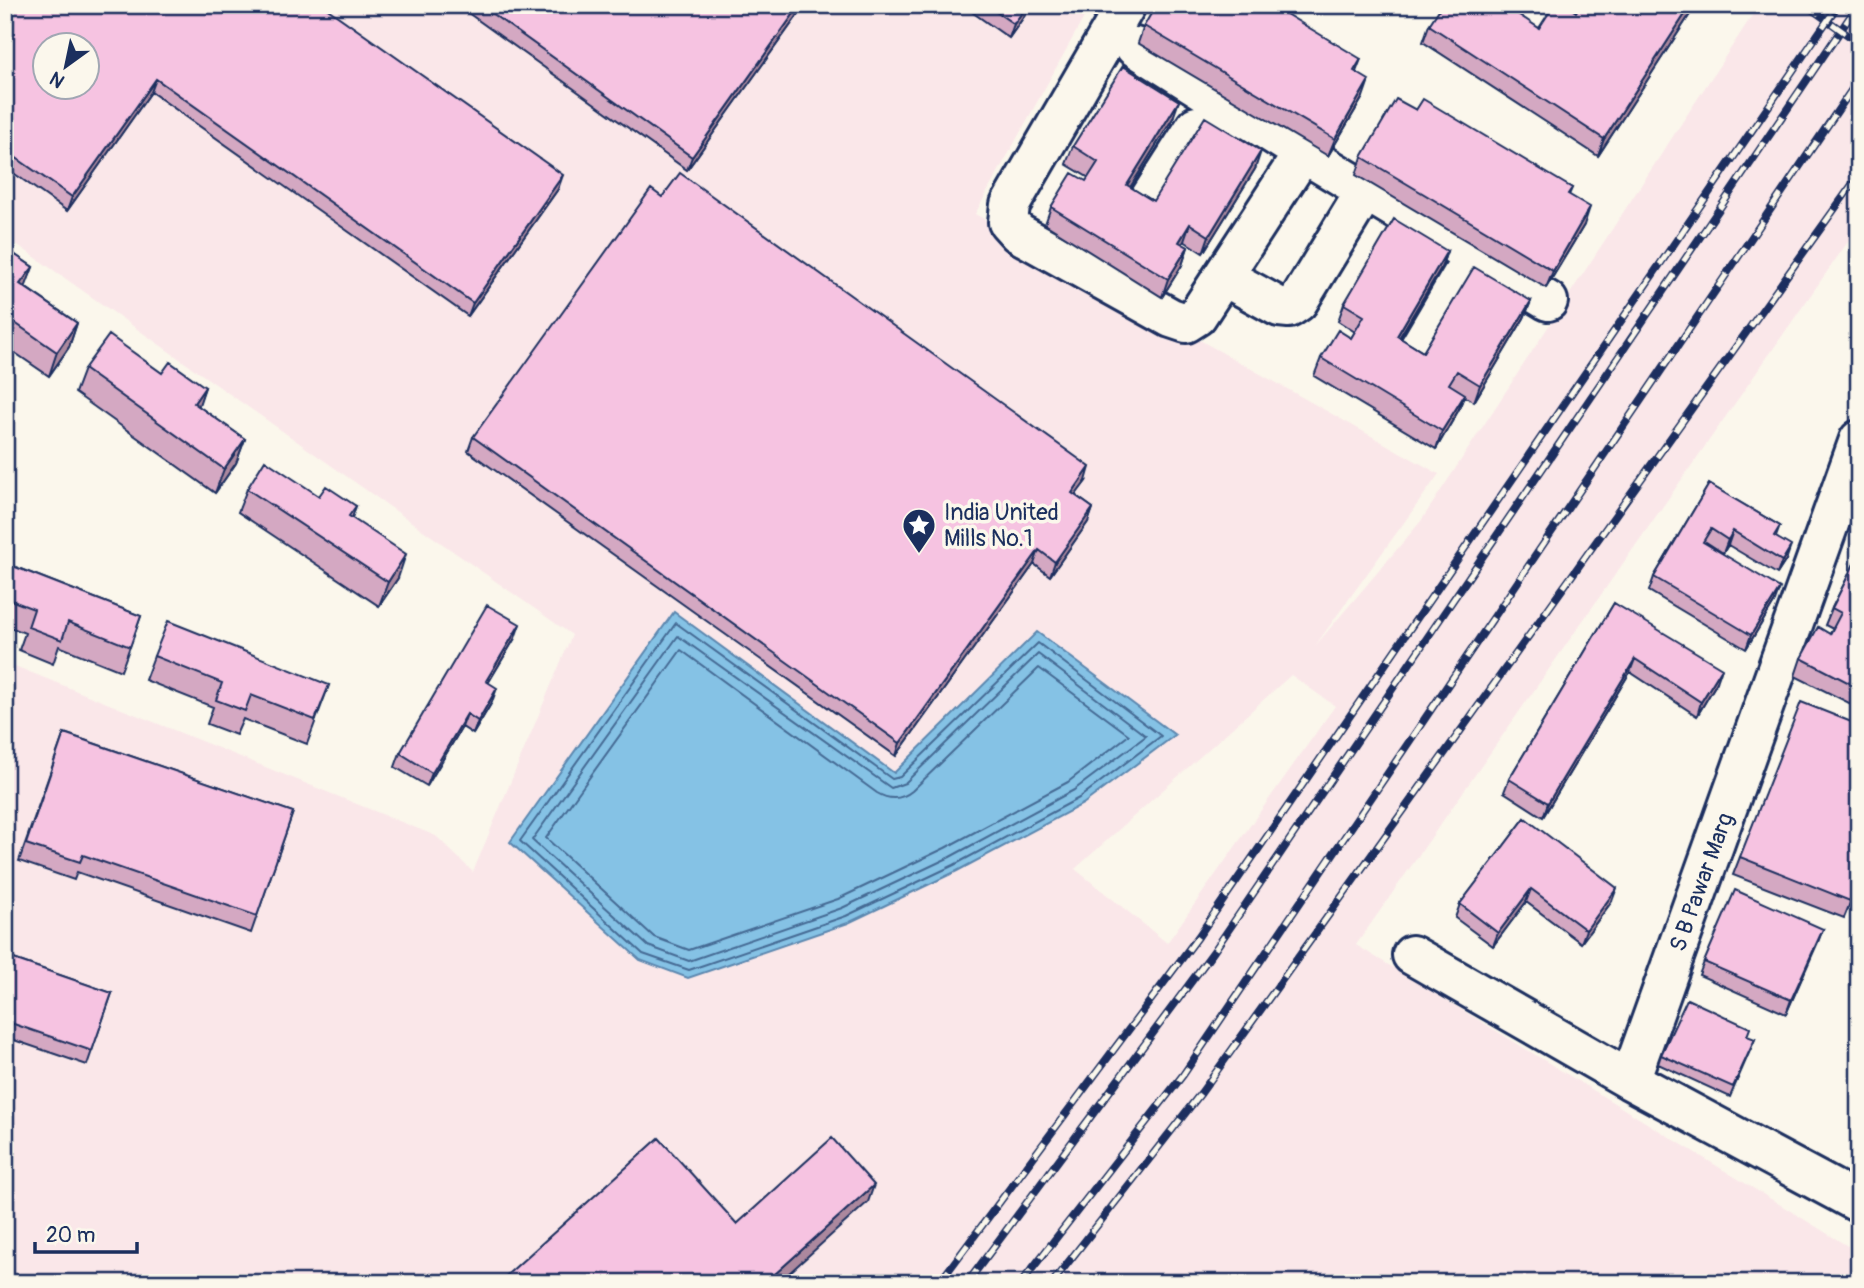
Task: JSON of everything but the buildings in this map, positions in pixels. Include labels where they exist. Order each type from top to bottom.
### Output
[{"type":"street","points":[[1126,5],[1010,205],[1008,222],[1018,233],[1171,318],[1186,323],[1196,316],[1303,153]]},
{"type":"street","points":[[1135,47],[1242,116],[1548,301]]},
{"type":"street","points":[[1143,209],[1196,126],[1230,121],[1242,116]]},
{"type":"street","points":[[1223,276],[1279,307],[1289,308],[1298,302],[1366,190]]},
{"type":"street","points":[[1415,355],[1474,256]]},
{"type":"street","name":"S B Pawar Marg","points":[[1630,1080],[1859,440]]},
{"type":"street","points":[[1766,585],[1800,605]]},
{"type":"street","points":[[1412,955],[1630,1080],[1859,1203]]},
{"type":"shaded area","points":[[5,5],[1091,5],[975,214],[1439,474],[1315,646],[1421,521],[1759,5],[1859,5],[1859,226],[1356,945],[1859,1253],[1859,1283],[5,1283],[5,662],[436,836],[473,872],[572,635],[5,236]],"holes":[[[1291,675],[1335,706],[1167,943],[1075,869]]]},
{"type":"water","points":[[674,612],[894,773],[1037,632],[1175,735],[1083,804],[957,871],[848,923],[688,978],[640,960],[510,842]]},
{"type":"railway","points":[[1806,5],[1859,43]]},
{"type":"railway","points":[[939,1283],[1198,937],[1838,5]]},
{"type":"railway","points":[[967,1283],[1214,951],[1858,5]]},
{"type":"railway","points":[[1021,1283],[1183,1075],[1859,79]]},
{"type":"railway","points":[[1052,1283],[1201,1093],[1859,175]]},
{"type":"place","name":"India United Mills No.1","points":[[919,555]]}]
